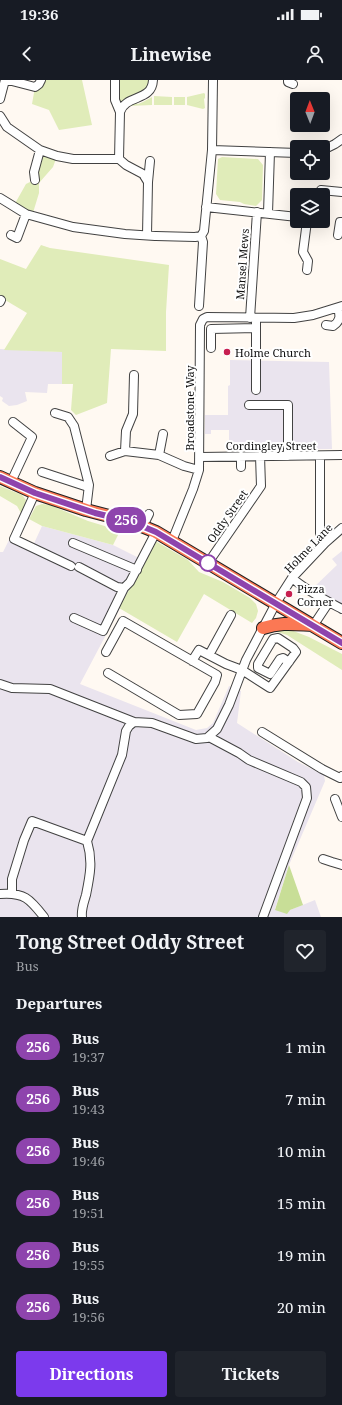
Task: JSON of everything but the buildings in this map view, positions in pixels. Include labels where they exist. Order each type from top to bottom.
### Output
[{"type":"highway","points":[[5,479],[35,493],[105,516],[132,522],[156,532],[342,643]]},
{"type":"highway","points":[[263,628],[282,623],[313,626]]},
{"type":"street","points":[[0,99],[7,80],[35,87],[41,80]]},
{"type":"street","points":[[115,80],[115,100],[120,112],[119,159]]},
{"type":"street","points":[[120,112],[122,107],[135,98],[146,94],[152,87],[153,80]]},
{"type":"street","points":[[199,306],[203,242],[201,236],[204,231],[212,150],[213,80]]},
{"type":"street","points":[[0,116],[7,126],[40,150],[57,156],[73,158],[119,159],[126,165],[143,174],[148,182]]},
{"type":"street","points":[[330,147],[342,140]]},
{"type":"street","points":[[34,180],[34,172],[40,150]]},
{"type":"street","points":[[212,150],[290,153]]},
{"type":"street","points":[[268,213],[270,152]]},
{"type":"street","points":[[150,161],[148,182],[152,235]]},
{"type":"street","points":[[330,191],[342,192]]},
{"type":"street","points":[[0,198],[26,214],[73,226],[125,234],[201,236]]},
{"type":"street","points":[[206,206],[290,216]]},
{"type":"street","name":"Mansel Mews","points":[[256,390],[256,328],[253,318],[257,212]]},
{"type":"street","points":[[11,235],[17,238],[26,214]]},
{"type":"street","points":[[338,235],[340,222],[342,222]]},
{"type":"street","points":[[306,228],[304,252],[308,261],[307,270]]},
{"type":"street","points":[[326,325],[334,326],[339,321],[340,307]]},
{"type":"street","name":"Broadstone Way","points":[[172,541],[199,470],[200,323],[206,317],[300,318],[340,307]]},
{"type":"street","points":[[211,348],[211,329],[256,328]]},
{"type":"street","points":[[125,451],[126,431],[133,414],[134,375]]},
{"type":"street","points":[[249,406],[288,406],[288,456]]},
{"type":"street","points":[[55,413],[68,417],[74,426],[88,477],[86,510]]},
{"type":"street","points":[[5,479],[32,437],[13,422]]},
{"type":"street","points":[[159,455],[163,434]]},
{"type":"street","points":[[110,456],[125,451],[159,455],[184,466],[199,470]]},
{"type":"street","name":"Cordingley Street","points":[[200,457],[342,455]]},
{"type":"street","points":[[241,456],[241,467]]},
{"type":"street","name":"Oddy Street","points":[[208,563],[261,486],[260,456]]},
{"type":"street","points":[[320,456],[320,533],[321,539],[325,543]]},
{"type":"street","points":[[42,472],[88,487]]},
{"type":"street","points":[[35,493],[14,539],[124,588]]},
{"type":"street","points":[[143,526],[149,514]]},
{"type":"street","name":"Holme Lane","points":[[209,737],[217,729],[229,706],[246,660],[276,603],[292,578],[325,543],[342,528]]},
{"type":"street","points":[[74,618],[103,631],[124,588],[130,582],[137,570],[156,532]]},
{"type":"street","points":[[73,543],[137,570]]},
{"type":"street","points":[[292,578],[328,602],[342,609]]},
{"type":"street","points":[[313,626],[328,602]]},
{"type":"street","points":[[209,655],[231,615]]},
{"type":"street","points":[[106,652],[123,621],[218,675],[197,714],[179,715],[108,673]]},
{"type":"street","points":[[192,661],[199,650],[226,664],[242,670],[270,688],[289,662],[296,652],[293,648],[278,638],[274,638],[258,666],[259,668],[270,674],[280,659],[283,658],[289,662]]},
{"type":"street","points":[[0,684],[12,688],[50,689],[134,722],[152,723],[196,739],[209,737],[249,760],[302,782],[308,791],[307,798],[263,917]]},
{"type":"street","points":[[82,917],[92,861],[87,841],[122,755],[126,731],[134,722]]},
{"type":"street","points":[[262,732],[322,769],[340,778],[342,776]]},
{"type":"street","points":[[336,799],[342,817]]},
{"type":"street","points":[[12,893],[12,879],[24,840],[32,821],[87,841]]},
{"type":"street","points":[[323,858],[342,865]]},
{"type":"street","points":[[0,894],[19,894],[28,899],[44,917]]},
{"type":"shaded area","points":[[0,349],[63,352],[62,384],[48,384],[47,393],[25,392],[27,401],[9,406],[2,401],[3,398],[0,396]]},
{"type":"shaded area","points":[[230,360],[329,362],[332,449],[229,450],[229,430],[211,430],[211,434],[205,434],[205,415],[228,415]]},
{"type":"shaded area","points":[[42,526],[113,545],[145,561],[80,684],[196,730],[207,728],[213,723],[229,686],[241,691],[237,723],[298,762],[324,775],[325,781],[289,865],[275,909],[290,910],[315,900],[321,917],[0,917],[0,552],[3,552],[9,540],[31,550]]},
{"type":"shaded area","points":[[342,551],[342,606],[312,589],[337,565],[332,559]]},
{"type":"green space","points":[[41,80],[82,80],[92,125],[59,130],[49,110],[32,104],[35,87]]},
{"type":"green space","points":[[115,80],[153,80],[152,87],[120,112]]},
{"type":"green space","points":[[204,93],[205,108],[203,109],[187,105],[187,97]]},
{"type":"green space","points":[[154,96],[172,97],[172,105],[154,105]]},
{"type":"green space","points":[[152,97],[152,105],[128,106],[135,102],[138,104]]},
{"type":"green space","points":[[174,97],[185,97],[185,105],[174,105]]},
{"type":"green space","points":[[40,150],[57,156],[53,167],[39,183],[39,193],[32,216],[13,207],[26,184],[34,180]]},
{"type":"green space","points":[[222,157],[258,159],[263,165],[262,200],[256,206],[240,202],[220,200],[216,194],[218,159]]},
{"type":"green space","points":[[41,245],[50,248],[169,265],[166,312],[166,351],[111,349],[107,403],[76,415],[71,410],[73,384],[62,384],[62,352],[4,350],[27,313],[0,297],[0,259],[26,269]]},
{"type":"green space","points":[[0,486],[22,495],[26,500],[22,515],[17,506],[0,496]]},
{"type":"green space","points":[[42,504],[50,505],[88,521],[108,527],[115,526],[121,529],[113,545],[42,526],[29,519],[36,506]]},
{"type":"green space","points":[[155,542],[188,560],[199,572],[223,582],[250,598],[256,604],[258,611],[256,618],[252,623],[204,594],[177,642],[119,608]]},
{"type":"green space","points":[[288,629],[309,637],[342,654],[342,670],[287,635],[274,631]]},
{"type":"green space","points":[[289,865],[303,905],[290,910],[287,914],[275,910]]},
{"type":"bus line","name":"256","points":[[0,477],[35,493],[105,516],[132,522],[156,532],[342,643]]},
{"type":"place","name":"Holme Church","points":[[227,352]]},
{"type":"place","name":"Pizza Corner","points":[[289,594]]}]
